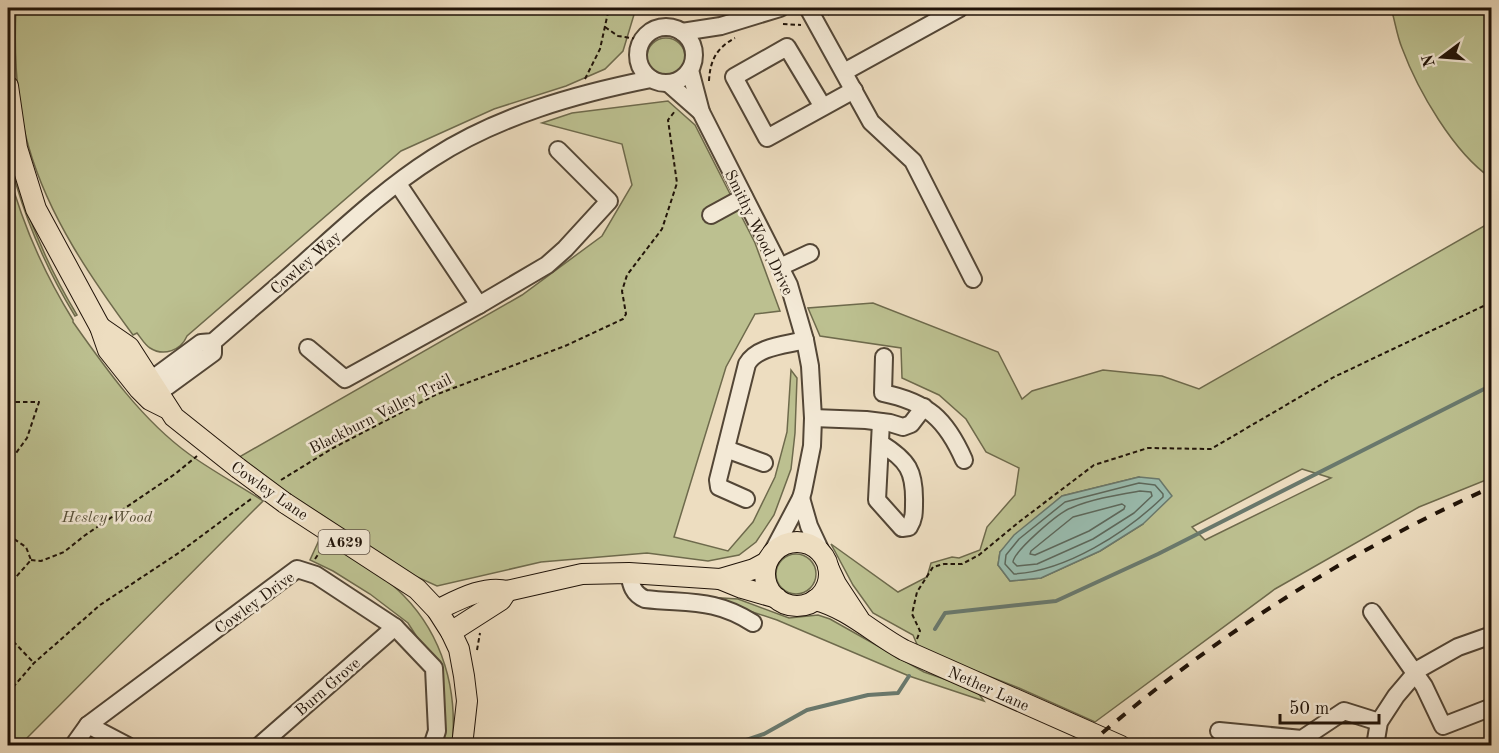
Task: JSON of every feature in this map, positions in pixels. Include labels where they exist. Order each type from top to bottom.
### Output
[{"type":"main road","name":"Cowley Lane","points":[[8,86],[17,148],[36,209],[100,327],[129,348],[153,394],[174,417],[207,445],[285,503],[417,589],[437,610],[452,632],[459,649],[467,701],[462,746]]},
{"type":"main road","points":[[720,579],[754,569],[780,546],[800,542],[809,544],[818,550],[826,563],[826,586],[814,600],[805,604],[795,606],[785,603],[770,591],[766,582],[765,572],[770,557]]},
{"type":"main road","name":"Nether Lane","points":[[826,563],[836,584],[862,623]]},
{"type":"main road","points":[[437,610],[478,593],[496,589],[507,591],[582,574],[628,573],[720,579],[741,588],[777,598]]},
{"type":"main road","points":[[452,632],[501,600],[507,591]]},
{"type":"main road","name":"Nether Lane","points":[[814,600],[832,606],[903,650],[1121,746]]},
{"type":"street","points":[[682,32],[721,26],[780,8]]},
{"type":"street","points":[[808,8],[872,122],[913,161],[973,279]]},
{"type":"street","points":[[844,72],[960,8]]},
{"type":"street","points":[[694,52],[721,26]]},
{"type":"street","points":[[660,27],[670,27],[682,32],[692,43],[694,52],[690,70],[678,81],[668,83],[651,79],[644,73],[638,59],[639,45],[643,40],[648,33],[660,27]]},
{"type":"street","points":[[823,107],[787,47],[734,77],[767,138],[854,90]]},
{"type":"street","name":"Cowley Way","points":[[607,88],[638,59]]},
{"type":"street","name":"Smithy Wood Drive","points":[[690,70],[701,112],[789,285],[810,366],[812,446],[801,498],[770,557]]},
{"type":"street","name":"Cowley Way","points":[[153,394],[201,343],[213,342],[372,202],[434,158],[476,135],[533,110],[607,88],[651,79]]},
{"type":"street","name":"Smithy Wood Drive","points":[[668,83],[701,112]]},
{"type":"street","points":[[309,348],[345,378],[547,265],[609,201],[558,150]]},
{"type":"street","points":[[398,184],[479,305]]},
{"type":"street","points":[[711,215],[744,197]]},
{"type":"street","points":[[780,267],[810,253]]},
{"type":"street","points":[[746,499],[719,487],[747,364],[752,356],[760,351],[805,340]]},
{"type":"street","points":[[884,357],[883,393],[901,397],[924,407],[945,425],[964,460]]},
{"type":"street","points":[[813,418],[881,422],[903,427],[911,424],[924,407]]},
{"type":"street","points":[[880,443],[881,422]]},
{"type":"street","points":[[726,449],[764,464]]},
{"type":"street","name":"Smithy Wood Drive","points":[[801,498],[809,526],[826,563]]},
{"type":"street","name":"Cowley Drive","points":[[73,746],[88,725],[297,569],[316,574],[395,627],[434,668],[436,731],[432,746]]},
{"type":"street","points":[[628,573],[633,590],[645,599],[690,601],[717,606],[736,612],[753,623]]},
{"type":"street","points":[[1372,612],[1424,686],[1443,726],[1491,707]]},
{"type":"street","name":"Burn Grove","points":[[259,746],[395,627]]},
{"type":"street","points":[[1375,746],[1379,722],[1396,696],[1419,669],[1458,647],[1491,635]]},
{"type":"street","points":[[1219,731],[1302,740],[1344,711],[1379,722]]},
{"type":"street","points":[[88,725],[128,746]]},
{"type":"path","points":[[579,96],[600,49],[609,8]]},
{"type":"path","points":[[605,27],[618,36],[643,40]]},
{"type":"path","points":[[710,89],[712,59],[725,43],[743,34]]},
{"type":"path","name":"Blackburn Valley Trail","points":[[277,483],[333,448],[435,396],[565,346],[623,319],[626,314],[622,291],[627,275],[662,229],[677,183],[668,120],[685,98]]},
{"type":"path","points":[[903,650],[908,643],[917,639],[920,632],[912,614],[917,592],[933,567],[944,564],[962,564],[979,555],[1094,465],[1148,448],[1211,449],[1334,377],[1491,302]]},
{"type":"path","points":[[8,402],[39,402],[27,438],[8,464]]},
{"type":"path","points":[[31,560],[41,561],[64,552],[175,474],[198,455]]},
{"type":"path","points":[[8,693],[34,663],[100,605],[180,552],[251,499]]},
{"type":"path","points":[[307,571],[331,534]]},
{"type":"path","points":[[8,535],[26,547],[31,560]]},
{"type":"path","points":[[8,586],[31,560]]},
{"type":"path","points":[[477,651],[479,634],[484,627]]},
{"type":"path","points":[[8,636],[34,663]]},
{"type":"green space","points":[[16,8],[636,8],[623,51],[605,69],[566,86],[494,109],[401,151],[187,336],[181,345],[172,351],[161,352],[148,347],[137,333],[133,335],[102,291],[73,246],[37,174],[21,114],[15,43]]},
{"type":"green space","points":[[1391,8],[1491,8],[1491,178],[1464,153],[1427,101],[1402,48]]},
{"type":"green space","points":[[666,38],[679,44],[685,57],[679,70],[666,76],[653,70],[647,57],[653,44]]},
{"type":"green space","points":[[668,101],[695,125],[755,243],[780,311],[755,314],[726,367],[674,537],[728,551],[753,522],[775,477],[787,432],[791,370],[797,378],[791,469],[774,515],[756,542],[739,555],[708,561],[647,553],[541,562],[437,586],[375,558],[234,460],[522,295],[602,236],[632,185],[622,144],[542,123],[572,113]]},
{"type":"green space","points":[[8,144],[13,167],[35,232],[77,315],[75,316],[57,285],[34,236],[12,169]]},
{"type":"green space","name":"Hesley Wood","points":[[8,170],[27,229],[53,284],[73,322],[112,375],[140,410],[172,440],[198,460],[263,501],[19,746],[8,745]]},
{"type":"green space","points":[[1491,222],[1491,478],[1419,507],[1275,589],[1095,722],[1019,688],[919,649],[913,635],[873,613],[853,585],[831,544],[898,592],[927,577],[931,563],[952,557],[959,558],[980,550],[987,527],[1015,495],[1019,468],[986,452],[966,419],[939,395],[902,378],[901,348],[820,336],[808,308],[873,303],[998,352],[1022,399],[1032,391],[1103,370],[1162,376],[1199,389]],"holes":[[[1302,469],[1331,478],[1205,540],[1192,527]],[[1139,477],[1143,524],[1100,551],[1041,578],[1010,581],[998,565],[1000,552],[1062,496]]]},
{"type":"green space","points":[[320,538],[395,587],[418,612],[429,629],[438,646],[450,685],[453,705],[452,745],[433,745],[426,651],[408,623],[370,594],[310,560]]},
{"type":"green space","points":[[796,554],[810,560],[816,574],[810,588],[796,594],[782,588],[776,574],[782,560]]},
{"type":"green space","points":[[707,597],[738,599],[789,618],[818,615],[830,619],[924,672],[976,690],[984,701],[909,676],[777,620]]},
{"type":"water","points":[[1139,477],[1159,479],[1172,496],[1143,524],[1100,551],[1041,578],[1010,581],[998,565],[1000,552],[1014,535],[1062,496]]},
{"type":"waterway","points":[[935,629],[945,613],[1056,601],[1158,554],[1492,385]]},
{"type":"waterway","points":[[729,746],[764,734],[807,710],[868,695],[898,693],[909,676]]},
{"type":"railway","points":[[1087,746],[1181,670],[1280,601],[1383,540],[1492,487]]}]
